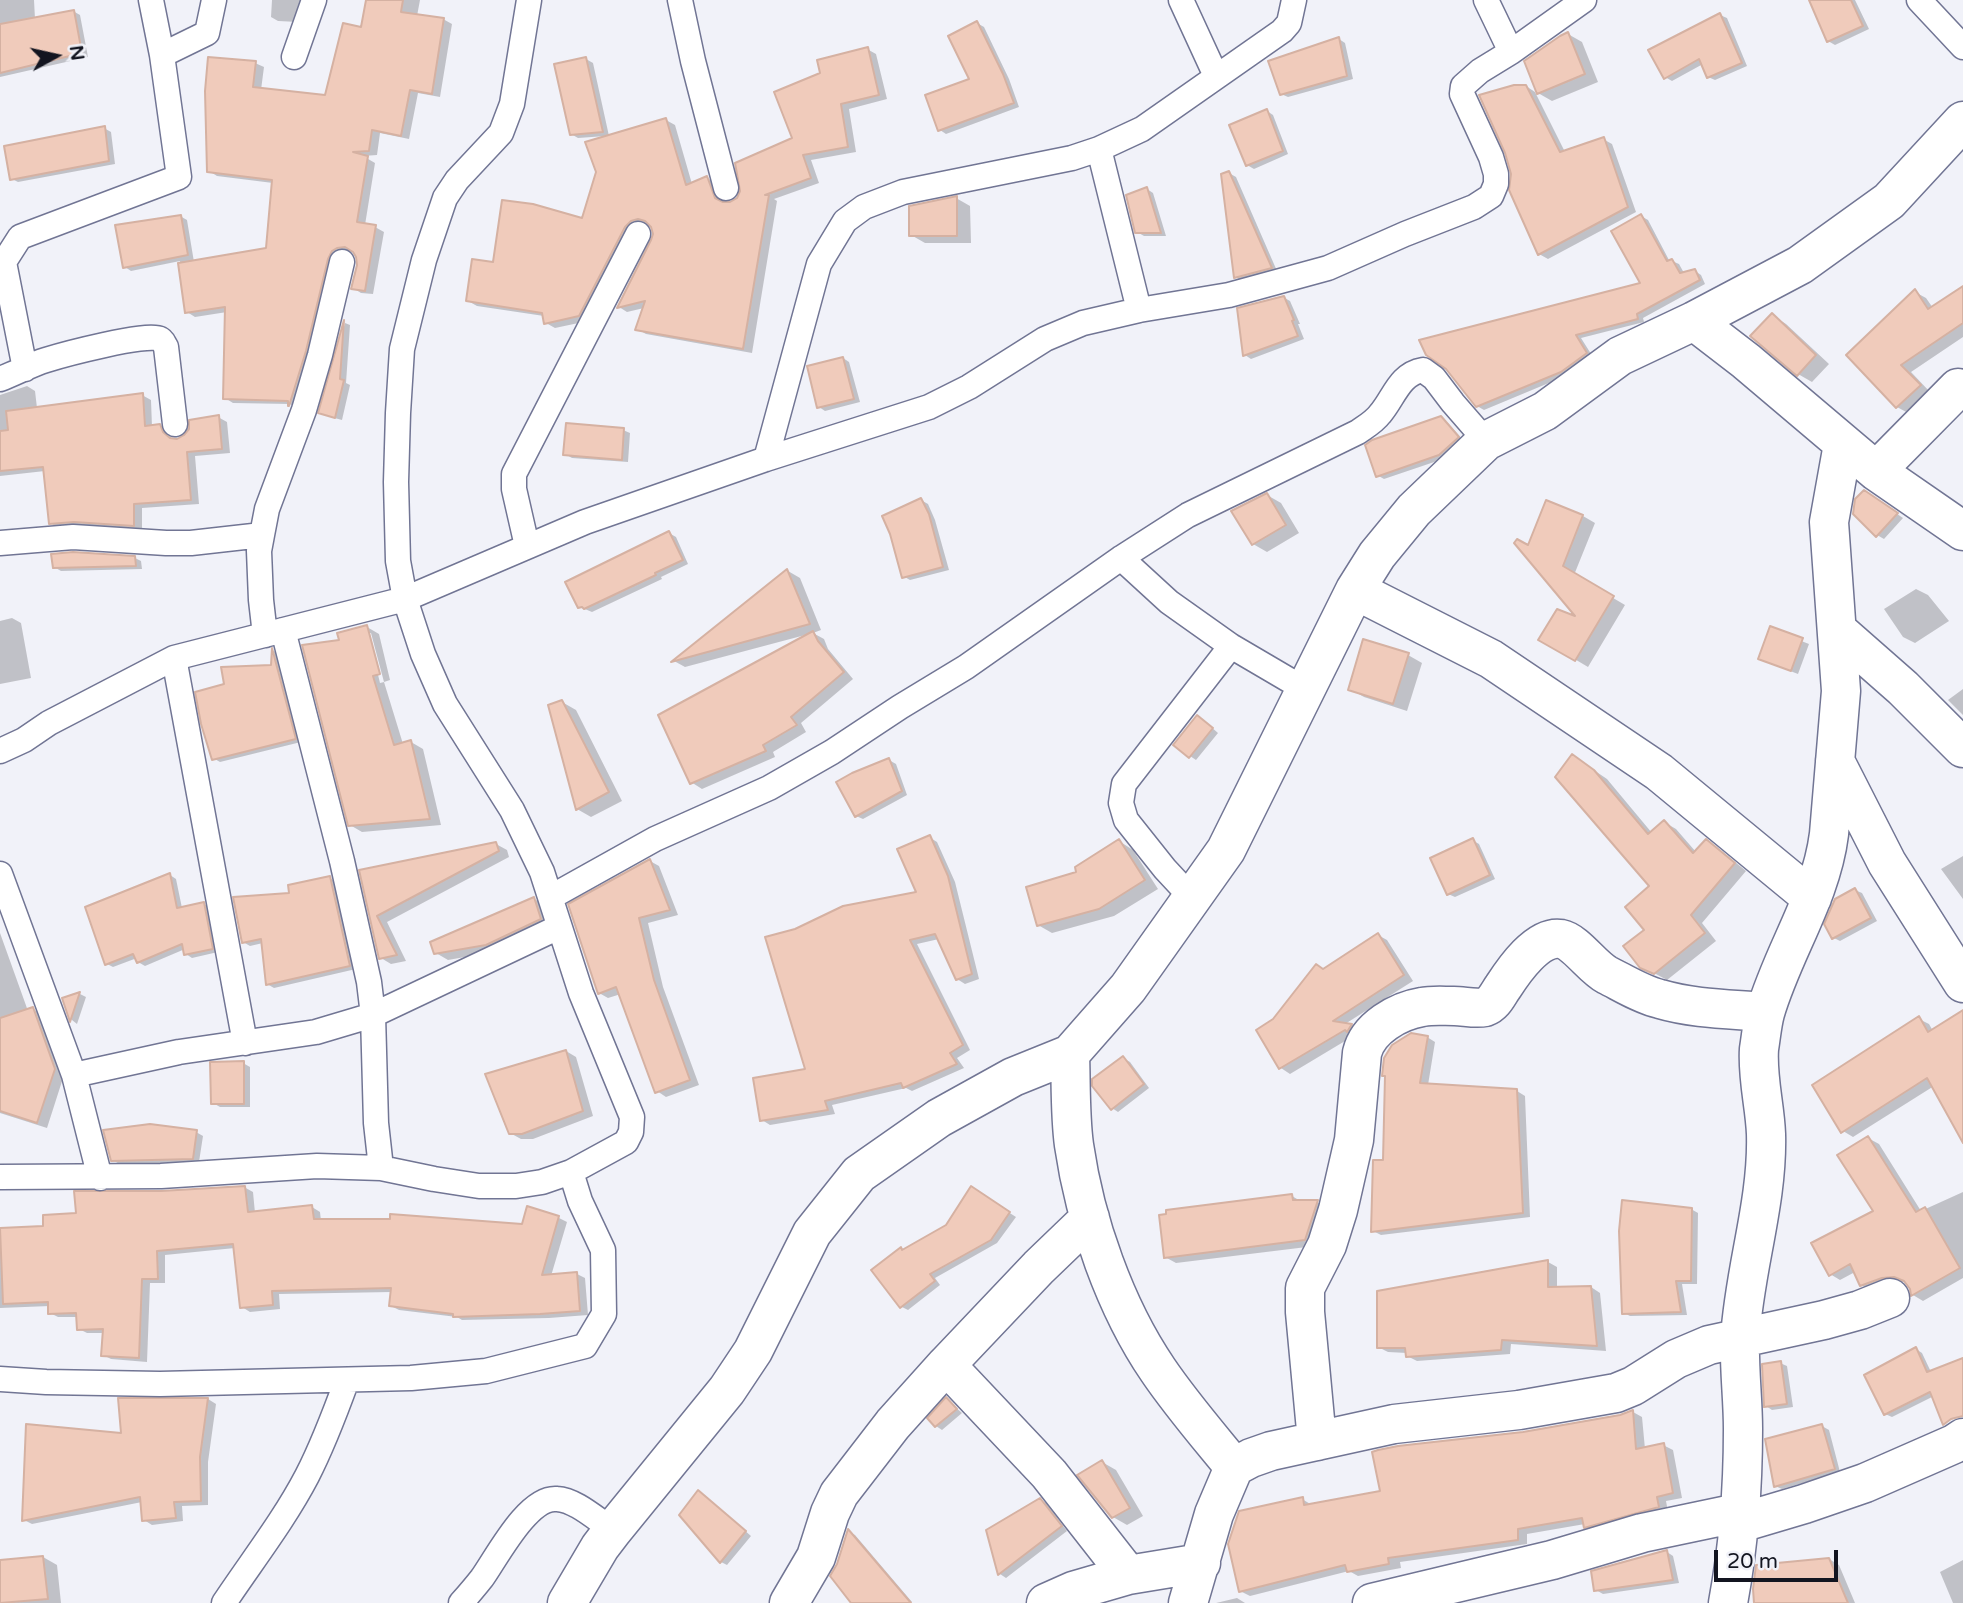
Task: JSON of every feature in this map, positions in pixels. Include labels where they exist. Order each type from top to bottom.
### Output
[{"type":"street","points":[[567,1603],[612,1530],[727,1390],[753,1351],[812,1233],[859,1174],[939,1118],[1013,1077],[1070,1054],[1128,989],[1226,850],[1355,590],[1377,555],[1414,510],[1486,441],[1545,411],[1620,356],[1694,321],[1800,265],[1889,201],[1963,121]]},
{"type":"street","points":[[1694,321],[1876,471],[1963,531]]},
{"type":"street","points":[[1876,471],[1958,388]]},
{"type":"street","points":[[1728,1603],[1741,1517],[1743,1428],[1740,1338],[1762,1188],[1766,1133],[1759,1054],[1765,1012],[1812,898],[1827,854],[1841,691],[1829,522],[1843,444]]},
{"type":"street","points":[[1355,590],[1491,659],[1659,772],[1812,898]]},
{"type":"street","points":[[1837,630],[1903,688],[1963,748]]},
{"type":"street","points":[[1835,761],[1886,863],[1963,983]]},
{"type":"street","points":[[1317,1441],[1305,1287],[1326,1245],[1338,1210],[1354,1140],[1363,1046],[1372,1033],[1385,1022],[1416,1008],[1475,1008],[1491,1004],[1516,968],[1542,942],[1554,939],[1567,941],[1603,973],[1656,999],[1694,1006],[1765,1012]]},
{"type":"street","points":[[1070,1054],[1074,1144],[1090,1218],[1107,1271],[1143,1345],[1171,1389],[1234,1467]]},
{"type":"street","points":[[789,1603],[816,1557],[839,1494],[893,1424],[1039,1267],[1090,1218]]},
{"type":"street","points":[[1188,1603],[1214,1514],[1234,1467],[1251,1458],[1271,1451],[1394,1424],[1519,1410],[1616,1394],[1676,1359],[1709,1345],[1824,1320],[1890,1298]]},
{"type":"street","points":[[946,1366],[1049,1474],[1128,1575]]},
{"type":"street","points":[[1372,1603],[1552,1560],[1642,1533],[1804,1504],[1960,1448]]},
{"type":"street","points":[[1046,1603],[1073,1591],[1128,1575],[1201,1563]]},
{"type":"lane","points":[[25,369],[4,262],[20,237],[179,177],[162,55],[151,0]]},
{"type":"lane","points":[[162,55],[207,33],[214,0]]},
{"type":"lane","points":[[294,57],[314,0]]},
{"type":"lane","points":[[0,1177],[161,1177],[317,1166],[381,1168],[479,1186],[529,1184],[571,1172],[626,1142],[631,1132],[632,1117],[581,993],[542,872],[512,810],[445,704],[423,654],[405,599],[398,561],[396,482],[402,349],[424,260],[445,198],[457,180],[501,133],[508,117],[529,0]]},
{"type":"lane","points":[[680,0],[726,188]]},
{"type":"lane","points":[[1181,0],[1216,76]]},
{"type":"lane","points":[[766,459],[819,264],[845,221],[864,207],[904,192],[1059,160],[1099,149],[1142,129],[1282,31],[1289,23],[1294,0]]},
{"type":"lane","points":[[1486,0],[1511,52]]},
{"type":"lane","points":[[0,751],[174,658],[405,599],[585,523],[766,459],[929,407],[968,387],[1045,339],[1083,323],[1139,310],[1228,295],[1328,268],[1405,234],[1474,208],[1491,196],[1496,184],[1496,174],[1462,90],[1464,85],[1480,71],[1584,0]]},
{"type":"lane","points":[[1919,0],[1963,47]]},
{"type":"lane","points":[[1099,149],[1139,310]]},
{"type":"lane","points":[[527,546],[514,489],[514,474],[638,234]]},
{"type":"lane","points":[[341,262],[320,355],[304,410],[267,509],[258,551],[261,600],[274,633],[342,861],[369,982],[381,1168]]},
{"type":"lane","points":[[0,379],[45,360],[117,342],[159,338],[166,347],[175,424]]},
{"type":"lane","points":[[551,897],[655,839],[769,788],[832,752],[966,667],[1121,558],[1188,515],[1357,432],[1380,414],[1403,379],[1413,372],[1423,370],[1434,379],[1486,441]]},
{"type":"lane","points":[[0,543],[73,537],[191,543],[262,535]]},
{"type":"lane","points":[[1121,558],[1169,602],[1231,646],[1306,690]]},
{"type":"lane","points":[[1192,898],[1126,820],[1121,794],[1124,784],[1231,646]]},
{"type":"lane","points":[[174,658],[245,1043]]},
{"type":"lane","points":[[0,874],[75,1075],[100,1178]]},
{"type":"lane","points":[[75,1075],[180,1052],[316,1032],[373,1015],[559,927]]},
{"type":"lane","points":[[0,1379],[160,1384],[347,1380],[486,1371],[585,1346],[604,1314],[603,1250],[580,1201],[571,1172]]},
{"type":"lane","points":[[224,1603],[307,1476],[347,1380]]},
{"type":"lane","points":[[461,1603],[480,1581],[524,1517],[540,1503],[549,1499],[565,1500],[612,1530]]},
{"type":"building","points":[[366,0],[403,0],[401,12],[444,18],[432,94],[410,90],[401,136],[372,130],[369,151],[353,152],[368,156],[357,222],[376,225],[365,291],[351,289],[357,265],[353,252],[345,247],[332,251],[289,406],[288,401],[223,399],[225,307],[185,313],[178,263],[266,248],[272,180],[207,172],[205,91],[208,57],[256,61],[253,87],[325,95],[343,23],[361,27]]},
{"type":"building","points":[[1809,0],[1851,0],[1863,26],[1827,42]]},
{"type":"building","points":[[74,10],[82,53],[0,73],[0,24]]},
{"type":"building","points":[[1720,13],[1742,63],[1707,78],[1699,59],[1664,79],[1648,50]]},
{"type":"building","points":[[977,21],[1014,103],[938,131],[925,95],[969,79],[948,36]]},
{"type":"building","points":[[1568,32],[1585,74],[1537,94],[1524,61]]},
{"type":"building","points":[[1339,37],[1347,76],[1280,95],[1268,61]]},
{"type":"building","points":[[868,47],[879,95],[841,104],[848,147],[803,155],[811,178],[765,195],[769,195],[743,349],[635,330],[645,301],[617,308],[653,234],[645,221],[638,219],[625,227],[579,316],[544,324],[542,313],[466,301],[472,259],[493,262],[502,200],[533,204],[582,218],[596,172],[585,142],[666,118],[686,185],[707,176],[715,198],[730,202],[737,198],[740,191],[735,163],[792,138],[774,92],[820,73],[817,60]]},
{"type":"building","points":[[586,57],[603,132],[570,135],[554,64]]},
{"type":"building","points":[[1514,85],[1526,85],[1560,152],[1604,137],[1628,207],[1538,255],[1509,190],[1511,174],[1505,153],[1479,95]]},
{"type":"building","points":[[1267,109],[1283,151],[1246,166],[1229,125]]},
{"type":"building","points":[[105,126],[109,161],[10,180],[4,146]]},
{"type":"building","points":[[1229,171],[1272,268],[1234,278],[1221,174]]},
{"type":"building","points":[[1147,187],[1161,233],[1135,233],[1126,195]]},
{"type":"building","points":[[957,196],[957,236],[909,236],[909,206]]},
{"type":"building","points":[[1641,214],[1667,261],[1672,259],[1680,273],[1695,269],[1700,280],[1637,314],[1638,319],[1576,335],[1587,353],[1561,372],[1476,407],[1446,369],[1426,355],[1419,340],[1640,283],[1611,231]]},
{"type":"building","points":[[181,215],[188,255],[123,268],[115,225]]},
{"type":"building","points":[[1963,286],[1963,323],[1901,365],[1921,385],[1896,408],[1846,355],[1915,289],[1928,309]]},
{"type":"building","points":[[1284,296],[1298,336],[1243,356],[1237,308]]},
{"type":"building","points":[[1772,313],[1816,355],[1797,376],[1750,336]]},
{"type":"building","points":[[344,320],[340,379],[344,380],[335,418],[318,413]]},
{"type":"building","points":[[843,357],[854,399],[817,408],[807,366]]},
{"type":"building","points":[[143,393],[145,426],[160,424],[163,432],[170,438],[177,439],[184,435],[189,429],[189,420],[219,415],[222,449],[187,452],[191,500],[134,504],[134,526],[74,522],[49,524],[43,467],[0,471],[0,431],[8,430],[6,411]]},
{"type":"building","points":[[1441,416],[1459,437],[1439,455],[1376,477],[1365,445],[1372,440]]},
{"type":"building","points":[[566,423],[624,428],[622,460],[563,455]]},
{"type":"building","points":[[1864,490],[1898,513],[1876,537],[1853,514],[1855,499]]},
{"type":"building","points":[[1267,493],[1286,525],[1252,545],[1231,511]]},
{"type":"building","points":[[921,498],[929,514],[943,567],[902,578],[882,516]]},
{"type":"building","points":[[1546,500],[1583,515],[1563,566],[1614,596],[1575,661],[1538,640],[1557,609],[1575,616],[1514,543],[1517,539],[1528,545]]},
{"type":"building","points":[[669,531],[683,560],[584,609],[578,608],[565,582]]},
{"type":"building","points":[[73,552],[135,556],[136,566],[53,568],[51,554]]},
{"type":"building","points":[[787,569],[810,624],[671,662]]},
{"type":"building","points":[[367,625],[380,674],[373,676],[394,745],[411,740],[430,819],[348,826],[302,645],[339,640],[337,633]]},
{"type":"building","points":[[1770,626],[1803,638],[1791,671],[1758,659]]},
{"type":"building","points":[[813,631],[844,672],[791,717],[797,725],[763,745],[766,751],[690,784],[658,715]]},
{"type":"building","points":[[1363,639],[1409,653],[1393,704],[1348,690]]},
{"type":"building","points":[[272,648],[296,739],[212,760],[195,692],[224,684],[221,667],[271,665]]},
{"type":"building","points":[[562,700],[609,792],[576,810],[548,705]]},
{"type":"building","points":[[1197,715],[1213,728],[1189,758],[1173,745]]},
{"type":"building","points":[[1572,754],[1594,770],[1648,834],[1664,820],[1693,853],[1706,839],[1735,863],[1691,915],[1705,933],[1654,974],[1640,968],[1623,946],[1644,930],[1625,907],[1649,886],[1555,777]]},
{"type":"building","points":[[889,758],[902,791],[855,817],[836,782]]},
{"type":"building","points":[[930,835],[948,876],[972,974],[956,980],[935,934],[910,940],[963,1045],[950,1053],[957,1064],[903,1088],[901,1083],[825,1101],[828,1110],[760,1121],[753,1078],[805,1069],[765,937],[795,929],[843,906],[916,892],[897,849]]},
{"type":"building","points":[[1473,838],[1490,875],[1447,895],[1430,858]]},
{"type":"building","points":[[1119,839],[1145,880],[1099,909],[1037,926],[1026,887],[1076,872],[1075,867]]},
{"type":"building","points":[[496,842],[499,851],[377,916],[397,955],[379,959],[359,870]]},
{"type":"building","points":[[650,859],[670,910],[639,918],[654,980],[690,1080],[655,1093],[616,987],[598,994],[568,904]]},
{"type":"building","points":[[170,873],[177,908],[204,902],[213,949],[184,955],[182,944],[137,963],[133,954],[105,965],[85,907]]},
{"type":"building","points":[[330,876],[350,966],[266,985],[261,939],[242,943],[233,897],[289,893],[288,885]]},
{"type":"building","points":[[1855,888],[1871,918],[1832,939],[1824,924],[1835,899]]},
{"type":"building","points":[[534,897],[541,919],[486,945],[434,954],[430,942]]},
{"type":"building","points":[[1378,933],[1404,975],[1333,1021],[1352,1024],[1347,1032],[1345,1030],[1279,1069],[1256,1030],[1273,1019],[1316,964],[1323,969]]},
{"type":"building","points":[[80,992],[70,1022],[62,998]]},
{"type":"building","points":[[33,1007],[55,1069],[37,1123],[0,1111],[0,1018]]},
{"type":"building","points":[[1963,1010],[1963,1143],[1927,1078],[1841,1133],[1812,1085],[1919,1016],[1928,1032]]},
{"type":"building","points":[[1411,1033],[1428,1036],[1420,1083],[1517,1089],[1523,1213],[1371,1232],[1373,1160],[1383,1160],[1384,1058],[1392,1045]]},
{"type":"building","points":[[566,1050],[583,1111],[522,1134],[509,1134],[485,1074]]},
{"type":"building","points":[[1123,1056],[1144,1084],[1111,1110],[1092,1086],[1092,1079]]},
{"type":"building","points":[[244,1061],[244,1104],[211,1104],[210,1062]]},
{"type":"building","points":[[150,1124],[197,1130],[193,1159],[111,1161],[103,1130]]},
{"type":"building","points":[[1868,1136],[1916,1212],[1925,1207],[1960,1268],[1911,1296],[1904,1281],[1894,1277],[1882,1278],[1860,1286],[1850,1264],[1829,1276],[1811,1243],[1873,1211],[1837,1155]]},
{"type":"building","points":[[245,1186],[248,1212],[312,1205],[314,1219],[390,1219],[390,1214],[522,1224],[527,1206],[559,1216],[542,1275],[577,1272],[580,1311],[453,1317],[453,1314],[389,1306],[391,1288],[272,1291],[273,1305],[240,1308],[233,1244],[157,1251],[158,1279],[142,1279],[139,1358],[101,1356],[103,1329],[77,1330],[76,1313],[48,1314],[48,1302],[3,1304],[0,1228],[43,1226],[43,1215],[76,1213],[74,1191],[161,1191]]},
{"type":"building","points":[[971,1186],[1010,1212],[991,1240],[930,1274],[935,1281],[900,1308],[871,1270],[901,1247],[902,1250],[946,1225]]},
{"type":"building","points":[[1292,1194],[1293,1200],[1318,1200],[1305,1240],[1164,1258],[1159,1215],[1166,1214],[1166,1210]]},
{"type":"building","points":[[1622,1200],[1692,1208],[1691,1281],[1676,1281],[1681,1312],[1622,1314],[1619,1231]]},
{"type":"building","points":[[1548,1260],[1548,1287],[1591,1286],[1597,1346],[1502,1340],[1501,1350],[1406,1357],[1405,1348],[1377,1348],[1377,1291]]},
{"type":"building","points":[[1916,1347],[1927,1372],[1963,1358],[1963,1416],[1951,1419],[1943,1425],[1930,1392],[1884,1415],[1864,1375]]},
{"type":"building","points":[[1781,1361],[1787,1404],[1764,1407],[1762,1364]]},
{"type":"building","points":[[946,1397],[957,1409],[935,1427],[927,1418]]},
{"type":"building","points":[[118,1398],[208,1398],[200,1457],[201,1501],[174,1502],[176,1518],[142,1521],[140,1497],[22,1521],[26,1424],[121,1433]]},
{"type":"building","points":[[1633,1410],[1636,1449],[1664,1443],[1673,1493],[1657,1497],[1659,1507],[1584,1528],[1582,1518],[1518,1529],[1518,1540],[1388,1558],[1389,1564],[1347,1572],[1345,1565],[1239,1592],[1228,1544],[1239,1511],[1303,1497],[1304,1505],[1380,1491],[1372,1452],[1378,1450],[1523,1432],[1620,1415]]},
{"type":"building","points":[[1822,1424],[1835,1469],[1774,1487],[1765,1439]]},
{"type":"building","points":[[1102,1460],[1130,1508],[1112,1518],[1077,1475]]},
{"type":"building","points":[[698,1490],[746,1531],[720,1563],[679,1515]]},
{"type":"building","points":[[1040,1498],[1062,1526],[998,1575],[986,1530]]},
{"type":"building","points":[[848,1529],[911,1603],[851,1603],[830,1576],[837,1564]]},
{"type":"building","points":[[1667,1550],[1673,1580],[1594,1591],[1591,1571]]},
{"type":"building","points":[[43,1556],[48,1599],[0,1603],[0,1560]]},
{"type":"building","points":[[1829,1558],[1848,1603],[1754,1603],[1756,1565]]}]
